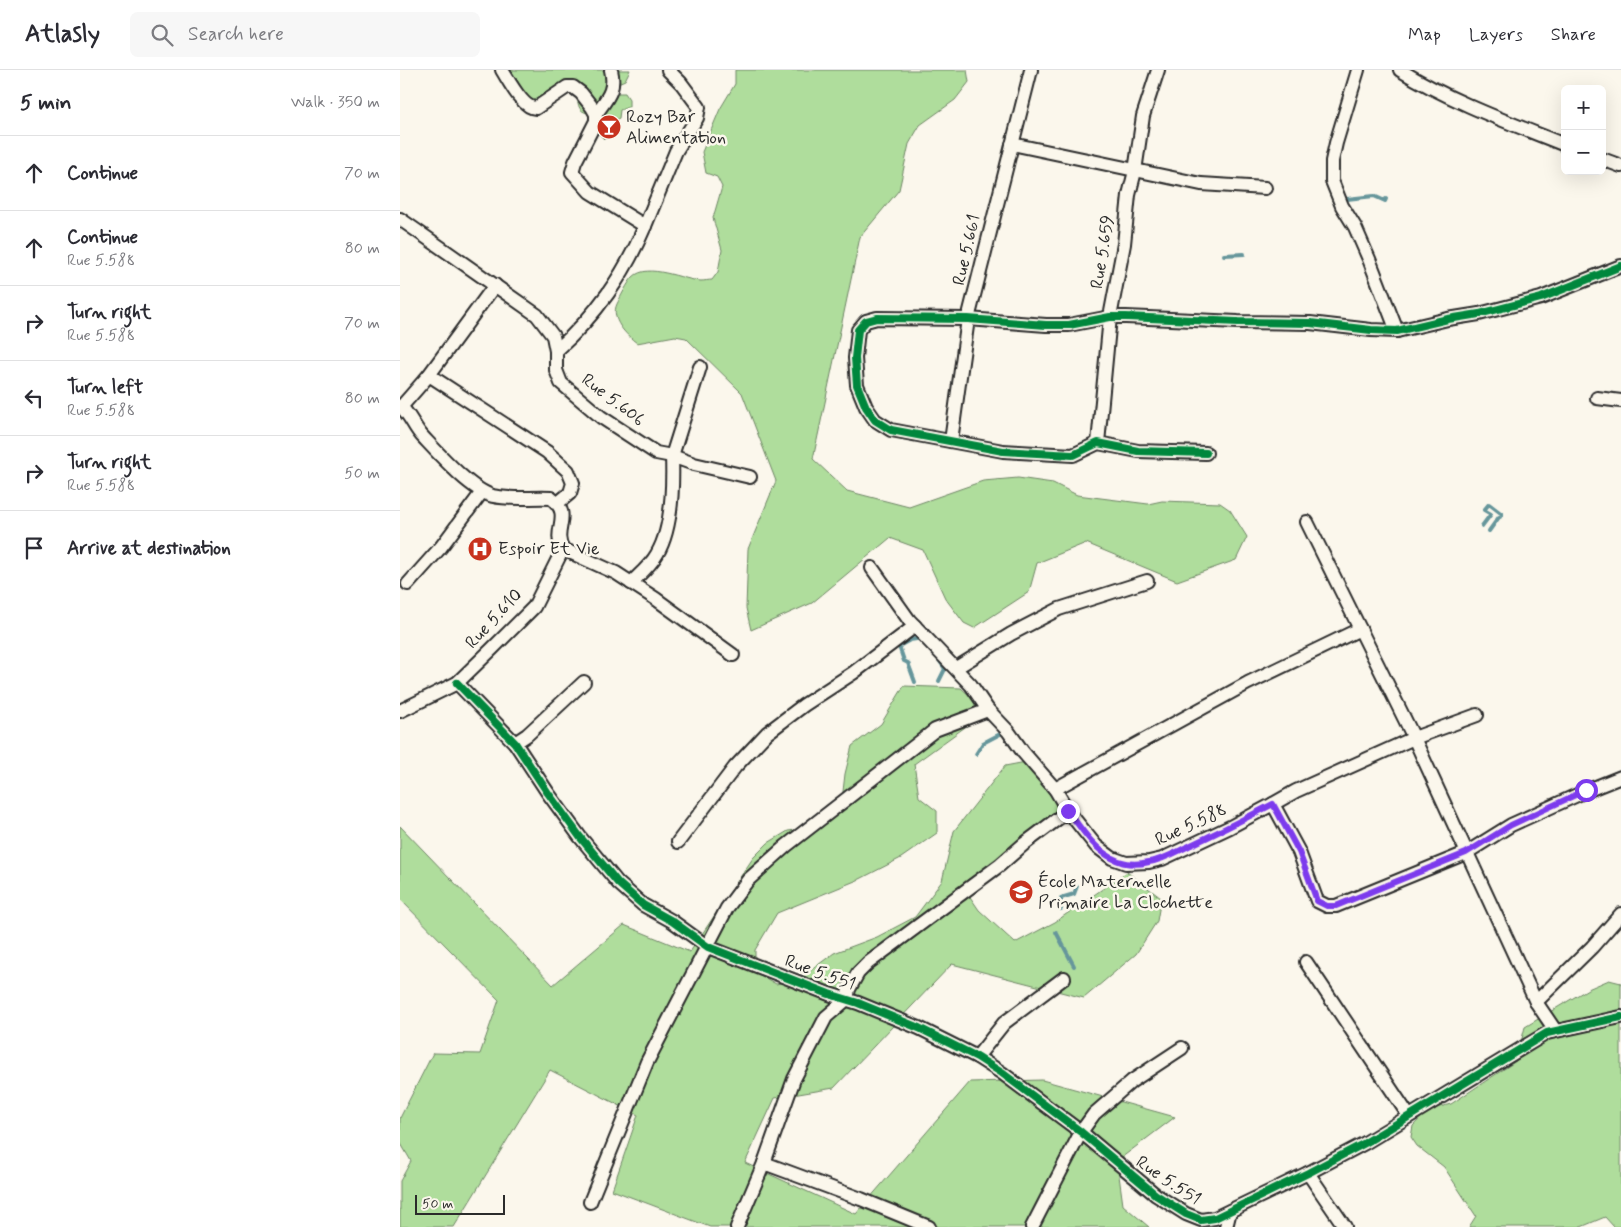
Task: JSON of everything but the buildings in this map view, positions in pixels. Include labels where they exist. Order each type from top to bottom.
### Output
[{"type":"street","points":[[502,70],[512,87],[528,107],[536,108],[567,87],[572,87],[580,92],[596,114]]},
{"type":"street","points":[[611,70],[613,80],[611,92],[596,114],[596,121],[575,162],[572,172],[590,192],[645,226]]},
{"type":"street","points":[[556,351],[586,323],[609,293],[628,263],[676,150],[699,113],[698,107],[681,83],[668,70]]},
{"type":"street","name":"Rue 5.661","points":[[951,441],[968,319],[1030,70]]},
{"type":"street","name":"Rue 5.659","points":[[1098,443],[1110,317],[1124,244],[1129,195],[1135,171],[1143,116],[1158,70]]},
{"type":"street","points":[[1358,70],[1332,160],[1332,181],[1342,206],[1355,227],[1369,259],[1397,331]]},
{"type":"street","points":[[1400,70],[1456,99],[1561,143]]},
{"type":"street","points":[[1012,144],[1201,184],[1265,188]]},
{"type":"street","points":[[1606,161],[1621,166]]},
{"type":"street","name":"Rue 5.606","points":[[402,223],[537,315],[552,336],[556,351],[556,370],[561,383],[601,417],[656,453],[750,477]]},
{"type":"street","points":[[1206,453],[1138,451],[1098,443],[1073,455],[1003,451],[891,430],[875,420],[866,407],[857,384],[855,358],[858,330],[866,321],[877,318],[968,319],[1070,325],[1110,317],[1151,317],[1238,322],[1310,322],[1371,330],[1397,331],[1479,314],[1541,298],[1621,266]]},
{"type":"street","points":[[495,285],[429,375],[401,407],[406,411],[421,435],[462,476],[482,492],[502,497],[551,498],[558,503],[562,510],[560,544],[563,549],[616,572],[733,654]]},
{"type":"street","points":[[631,583],[651,564],[666,533],[673,476],[672,456],[700,367]]},
{"type":"street","points":[[429,375],[548,452],[568,471],[573,483],[570,493],[558,503]]},
{"type":"street","points":[[1597,398],[1621,401]]},
{"type":"street","points":[[408,584],[441,547],[482,492]]},
{"type":"street","points":[[1307,522],[1414,738],[1536,1002],[1556,1030]]},
{"type":"street","name":"Rue 5.610","points":[[400,711],[457,683],[534,606],[563,549]]},
{"type":"street","name":"Rue 5.588","points":[[872,568],[915,626],[971,685],[988,710],[1056,789],[1068,811],[1096,846],[1112,858],[1126,863],[1149,862],[1162,859],[1296,791],[1414,738],[1477,715]]},
{"type":"street","points":[[956,668],[1011,634],[1059,608],[1147,581]]},
{"type":"street","points":[[678,842],[735,767],[767,733],[804,705],[853,673],[915,626]]},
{"type":"street","points":[[1056,789],[1248,683],[1360,629]]},
{"type":"street","points":[[515,744],[584,682]]},
{"type":"street","name":"Rue 5.551","points":[[457,683],[515,744],[580,837],[618,883],[643,905],[672,921],[708,947],[919,1028],[977,1057],[1002,1073],[1081,1132],[1156,1195],[1186,1214],[1201,1220],[1215,1218],[1230,1211],[1365,1143],[1537,1038],[1556,1030],[1621,1017]]},
{"type":"street","points":[[590,1202],[647,1062],[727,908],[743,887],[786,846],[935,730],[988,710]]},
{"type":"street","points":[[1273,804],[1299,852],[1317,901],[1327,906],[1336,906],[1466,853],[1511,825],[1586,790],[1621,777]]},
{"type":"street","points":[[737,1227],[764,1163],[798,1071],[826,1017],[848,1000],[850,988],[858,973],[868,963],[979,881],[1068,811]]},
{"type":"street","points":[[1536,1002],[1587,952],[1621,914]]},
{"type":"street","points":[[1306,962],[1409,1116]]},
{"type":"street","points":[[977,1057],[1004,1023],[1064,978]]},
{"type":"street","points":[[1032,1227],[1081,1132],[1094,1114],[1132,1081],[1182,1048]]},
{"type":"street","points":[[764,1163],[861,1199],[929,1227]]},
{"type":"street","points":[[1308,1173],[1346,1227]]},
{"type":"street","points":[[1226,1227],[1230,1211]]},
{"type":"green space","points":[[511,70],[630,70],[625,80],[618,83],[616,93],[625,93],[629,99],[629,107],[620,110],[619,118],[613,122],[614,132],[610,137],[604,139],[599,134],[597,127],[610,104],[608,101],[596,102],[589,113],[584,112],[579,107],[574,88],[544,102],[530,102]]},
{"type":"green space","points":[[735,70],[967,70],[969,82],[955,100],[920,125],[909,144],[899,190],[860,237],[813,459],[847,491],[909,507],[983,481],[1018,478],[1053,483],[1077,495],[1148,504],[1162,501],[1220,503],[1230,510],[1247,537],[1236,560],[1177,581],[1086,543],[1037,563],[1029,592],[974,628],[964,623],[945,598],[923,550],[890,538],[812,603],[751,630],[746,608],[748,549],[776,481],[742,393],[686,338],[675,336],[637,343],[620,326],[615,310],[629,282],[639,273],[656,271],[701,281],[712,280],[718,272],[722,250],[713,218],[722,187],[717,177],[706,173],[702,152],[720,109],[735,84]]},
{"type":"green space","points":[[904,686],[961,688],[977,702],[979,717],[914,764],[919,797],[937,811],[937,833],[901,858],[860,879],[777,913],[755,950],[755,972],[776,984],[799,979],[834,953],[877,937],[915,917],[942,881],[954,831],[1005,766],[1026,762],[1060,803],[1051,826],[1021,848],[962,885],[979,910],[1015,943],[1055,922],[1127,872],[1161,898],[1157,921],[1136,954],[1084,998],[952,964],[834,1088],[775,1098],[745,1163],[856,1214],[970,1082],[1042,1080],[1175,1117],[1117,1161],[1123,1205],[1149,1227],[710,1227],[612,1190],[638,1115],[550,1070],[454,1227],[400,1227],[400,1181],[411,1161],[400,1142],[400,1118],[433,1053],[480,1054],[499,1000],[400,899],[400,826],[553,985],[624,925],[690,952],[753,858],[768,843],[788,831],[811,828],[842,800],[845,774],[852,746],[881,724]]},
{"type":"green space","points":[[1609,980],[1621,983],[1621,1227],[1614,1227],[1605,1217],[1581,1227],[1469,1227],[1476,1216],[1444,1167],[1417,1146],[1411,1137],[1413,1126],[1428,1110],[1451,1104],[1516,1061],[1525,1027],[1588,989]]},
{"type":"waterway","points":[[1347,199],[1374,196],[1385,201],[1386,199]]},
{"type":"waterway","points":[[1224,255],[1244,254]]},
{"type":"waterway","points":[[1482,526],[1491,514],[1484,510],[1489,504],[1502,514]]},
{"type":"waterway","points":[[1489,531],[1500,517]]},
{"type":"waterway","points":[[915,682],[908,663],[904,661],[899,646],[910,640],[923,638]]},
{"type":"waterway","points":[[937,657],[945,669],[939,681]]},
{"type":"waterway","points":[[976,754],[983,743],[1004,732]]},
{"type":"waterway","points":[[1061,909],[1061,898],[1074,894],[1077,886]]},
{"type":"waterway","points":[[1056,932],[1074,966]]},
{"type":"cycle path","points":[[1206,453],[1138,451],[1098,443],[1073,455],[1003,451],[891,430],[875,420],[866,407],[857,385],[855,358],[858,330],[866,321],[877,318],[968,319],[1069,325],[1110,317],[1126,317],[1310,323],[1397,331],[1479,314],[1541,298],[1621,266]]},
{"type":"cycle path","points":[[457,683],[515,743],[580,837],[618,883],[643,905],[672,921],[708,947],[829,994],[858,1003],[919,1028],[977,1057],[1002,1073],[1081,1132],[1156,1195],[1186,1214],[1201,1220],[1215,1218],[1365,1143],[1547,1033],[1621,1017]]},
{"type":"place","name":"Rozy Bar Alimentation","points":[[609,127]]},
{"type":"place","name":"Espoir Et Vie","points":[[480,549]]},
{"type":"place","name":"École Maternelle Primaire La Clochette","points":[[1021,892]]},
{"type":"route","points":[[1068,811],[1096,846],[1112,858],[1126,863],[1136,863],[1162,859],[1273,804],[1299,852],[1317,901],[1323,905],[1336,906],[1466,853],[1511,825],[1586,790]]}]
